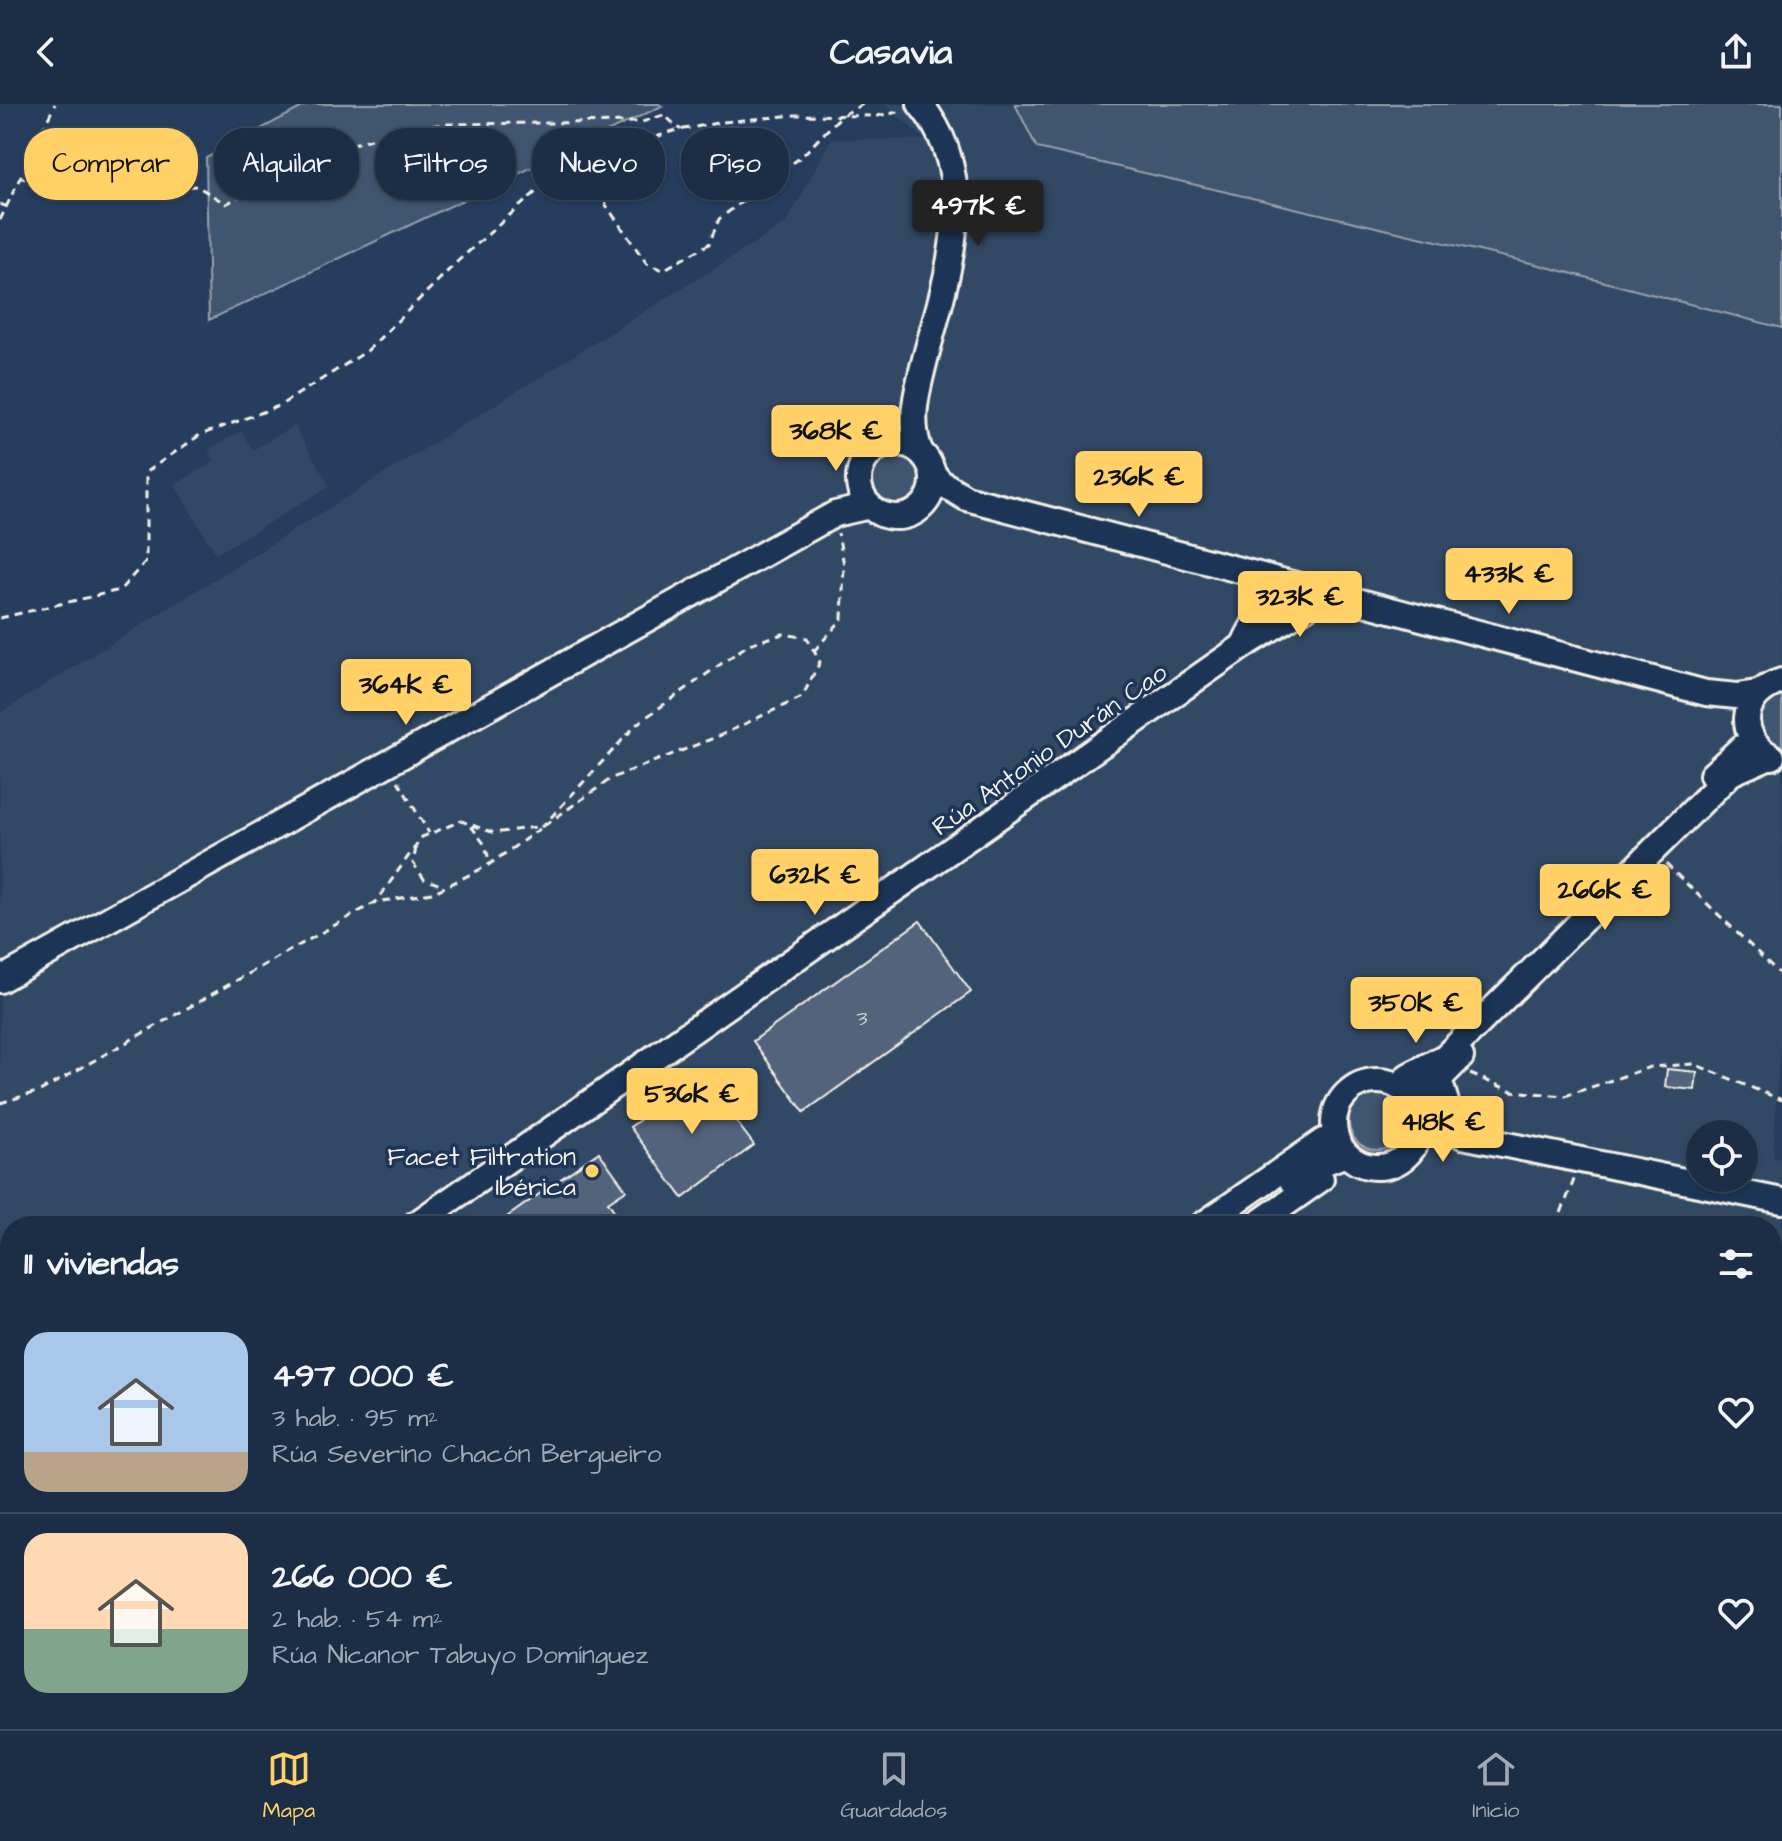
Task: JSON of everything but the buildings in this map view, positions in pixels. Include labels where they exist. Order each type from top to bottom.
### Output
[{"type":"street","points":[[893,443],[914,410],[954,250],[956,214],[952,173],[941,140],[922,106]]},
{"type":"street","points":[[914,410],[916,441],[920,451],[940,482],[966,498],[1706,693],[1737,696],[1757,693]]},
{"type":"street","points":[[835,514],[859,481],[861,470],[872,451],[902,443],[920,451]]},
{"type":"street","points":[[924,503],[930,494],[933,473]]},
{"type":"street","points":[[859,481],[864,499],[870,506],[892,516],[904,516],[924,503],[966,498]]},
{"type":"street","points":[[0,980],[835,514],[870,506]]},
{"type":"street","points":[[1242,571],[1266,620]]},
{"type":"street","name":"Rúa Antonio Durán Cao","points":[[427,1216],[1243,646],[1299,587]]},
{"type":"street","name":"Rúa Antonio Durán Cao","points":[[1266,620],[1327,594]]},
{"type":"street","points":[[1757,746],[1749,706],[1757,693],[1768,685],[1782,681]]},
{"type":"street","points":[[1706,693],[1757,746]]},
{"type":"street","points":[[1463,1136],[1448,1109],[1446,1066],[1757,746]]},
{"type":"street","points":[[1410,1095],[1446,1066],[1663,862],[1757,746]]},
{"type":"street","points":[[1410,1095],[1757,746]]},
{"type":"street","points":[[1310,1168],[1342,1098],[1362,1083],[1373,1081],[1410,1095],[1463,1136]]},
{"type":"street","points":[[1410,1095],[1417,1139],[1411,1150]]},
{"type":"street","points":[[1328,1131],[1351,1158],[1367,1166],[1392,1164],[1429,1142],[1463,1136],[1782,1201]]},
{"type":"street","points":[[1214,1216],[1328,1131]]},
{"type":"street","points":[[1241,1216],[1310,1168],[1351,1158]]},
{"type":"street","points":[[1268,1216],[1351,1158]]},
{"type":"path","points":[[0,220],[55,104]]},
{"type":"path","points":[[605,200],[647,264],[663,270],[709,244],[719,219],[802,156],[841,116],[863,104]]},
{"type":"path","points":[[692,128],[795,115],[877,116],[922,106]]},
{"type":"path","points":[[21,178],[102,190],[197,186],[226,204],[315,155],[402,130],[445,124],[642,122],[664,115],[681,130],[665,136]]},
{"type":"path","points":[[0,618],[120,590],[146,561],[146,472],[200,435],[279,406],[367,351],[459,260],[532,195]]},
{"type":"path","points":[[0,204],[8,207]]},
{"type":"path","points":[[1782,233],[1782,244]]},
{"type":"path","points":[[814,651],[842,619],[844,565],[835,514]]},
{"type":"path","points":[[0,1103],[40,1091],[376,902],[432,893],[490,864],[612,778],[719,736],[802,697],[820,662],[807,638],[783,634],[749,644],[638,723],[543,826],[494,833],[461,821],[422,837],[376,902]]},
{"type":"path","points":[[388,764],[429,834]]},
{"type":"path","points":[[468,823],[485,845],[490,864]]},
{"type":"path","points":[[417,844],[413,863],[424,879],[445,887]]},
{"type":"path","points":[[1663,862],[1782,976]]},
{"type":"path","points":[[1446,1066],[1512,1091],[1565,1096],[1650,1067],[1694,1064],[1782,1100]]},
{"type":"path","points":[[1560,1216],[1581,1160]]},
{"type":"shaded area","points":[[308,104],[662,106],[615,128],[532,128],[532,167],[516,175],[516,128],[375,128],[375,200],[463,200],[209,320],[206,158],[214,154],[214,200],[359,200],[359,128],[263,128]]},
{"type":"shaded area","points":[[884,104],[1015,104],[1037,148],[1535,264],[1782,328],[1782,1004],[1773,1157],[1782,1159],[1782,1216],[0,1216],[0,713],[787,223],[831,139],[926,140]]},
{"type":"shaded area","points":[[1015,104],[1782,104],[1782,328],[1535,264],[1037,148]]},
{"type":"shaded area","points":[[294,426],[330,486],[216,554],[175,485],[214,461],[208,450],[241,431],[253,450]]},
{"type":"shaded area","points":[[896,453],[916,461],[924,481],[916,501],[896,509],[876,501],[868,481],[876,461]]},
{"type":"shaded area","points":[[1782,692],[1782,747],[1764,735],[1757,715],[1764,702]]},
{"type":"shaded area","points":[[1377,1094],[1397,1102],[1405,1122],[1397,1142],[1377,1150],[1357,1142],[1349,1122],[1357,1102]]},
{"type":"place","name":"Facet Filtration Ibérica","points":[[592,1171]]}]
